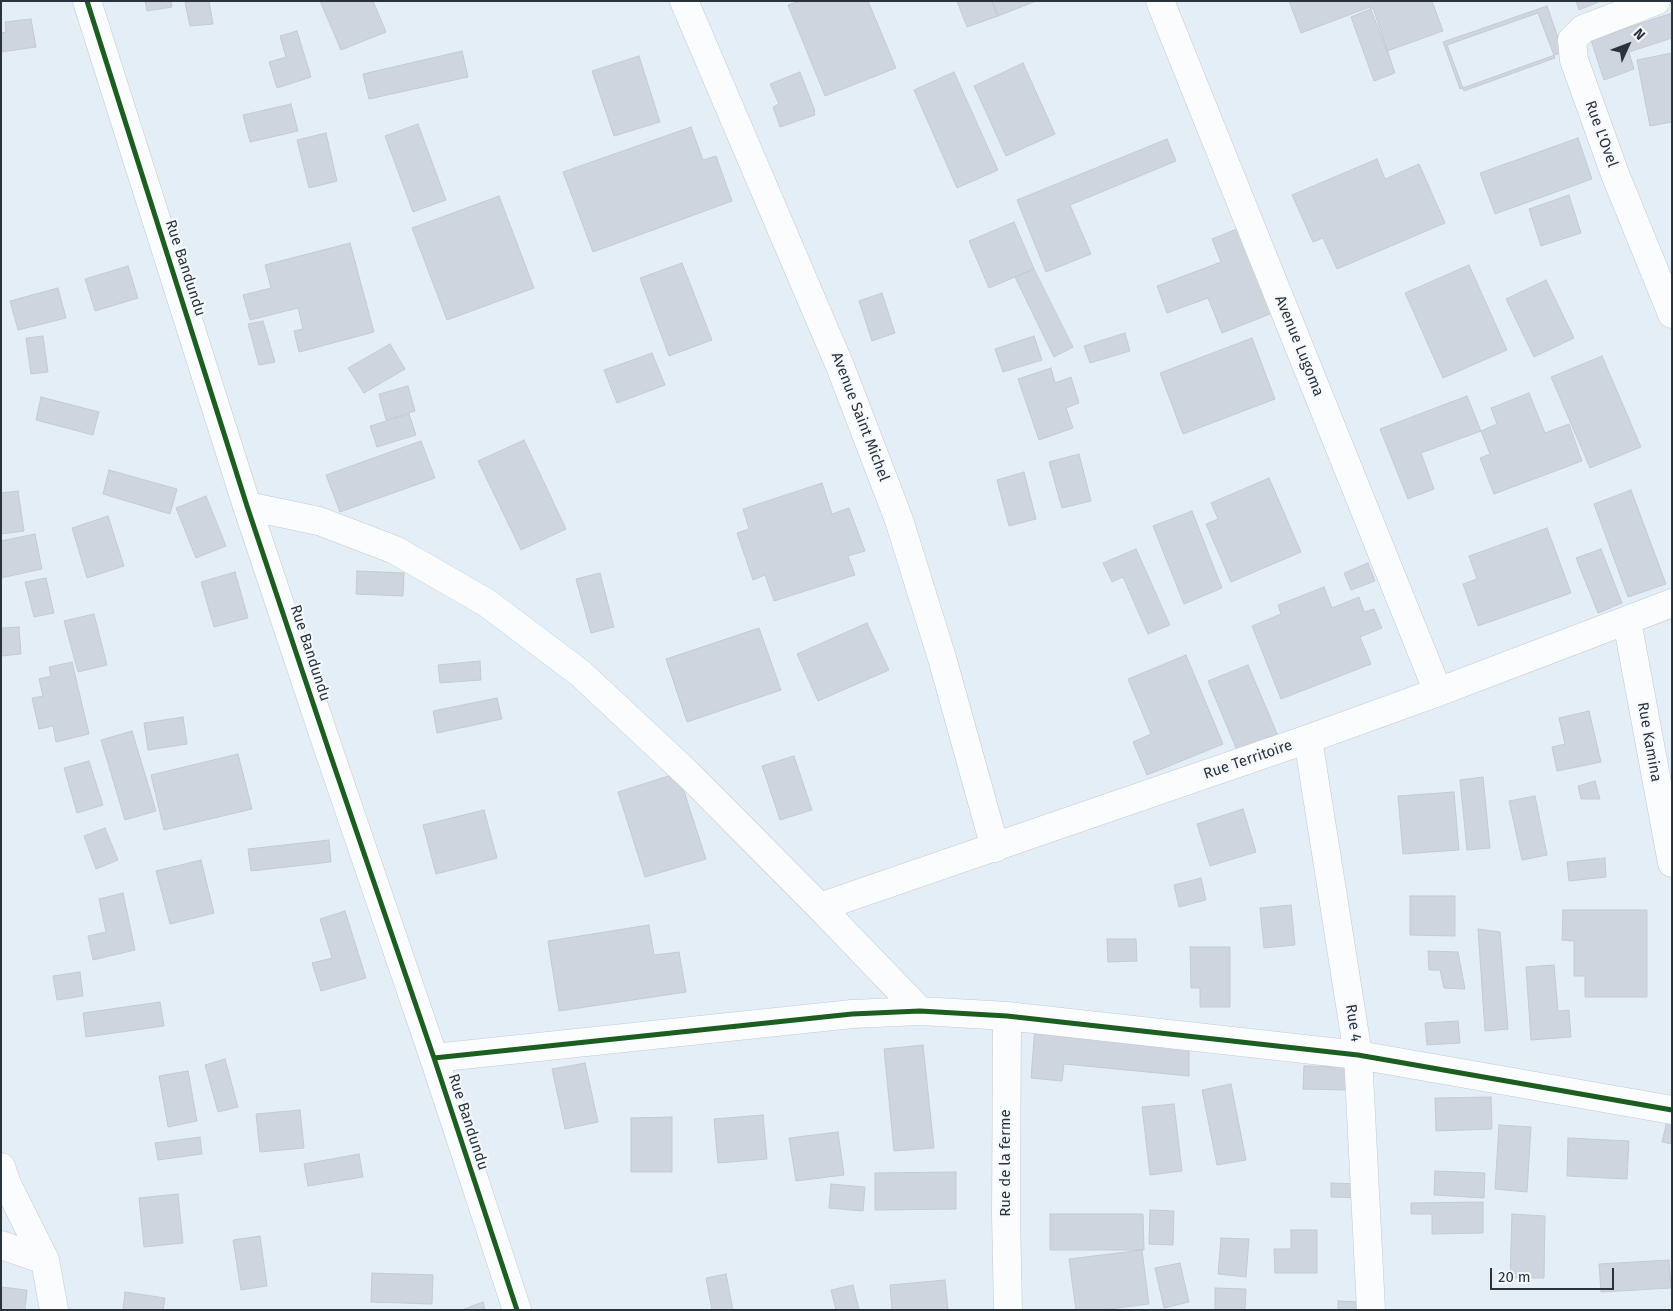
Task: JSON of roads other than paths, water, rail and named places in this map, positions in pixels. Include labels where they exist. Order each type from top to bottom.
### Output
[{"type":"street","name":"Rue Bandundu","points":[[87,1],[248,506],[517,1310]]},
{"type":"street","name":"Avenue Saint Michel","points":[[684,1],[840,366],[899,520],[942,658],[994,848]]},
{"type":"street","name":"Avenue Lugoma","points":[[1160,1],[1438,692]]},
{"type":"street","name":"Rue L'Ovel","points":[[1656,1],[1583,29],[1572,40],[1574,60],[1615,174],[1672,314]]},
{"type":"street","points":[[248,506],[319,521],[395,550],[487,603],[580,673],[688,774],[920,1011]]},
{"type":"street","name":"Rue Territoire","points":[[820,907],[1308,739],[1672,603]]},
{"type":"street","name":"Rue Kamina","points":[[1627,621],[1672,863]]},
{"type":"street","name":"Rue 4","points":[[1308,739],[1358,1055],[1371,1310]]},
{"type":"street","points":[[434,1058],[852,1014],[920,1011],[1007,1016],[1358,1055],[1672,1110]]},
{"type":"street","name":"Rue de la ferme","points":[[1007,1016],[1006,1215],[1008,1310]]},
{"type":"street","points":[[1,1167],[7,1184],[45,1260],[54,1310]]},
{"type":"street","points":[[1,1245],[45,1260]]}]
